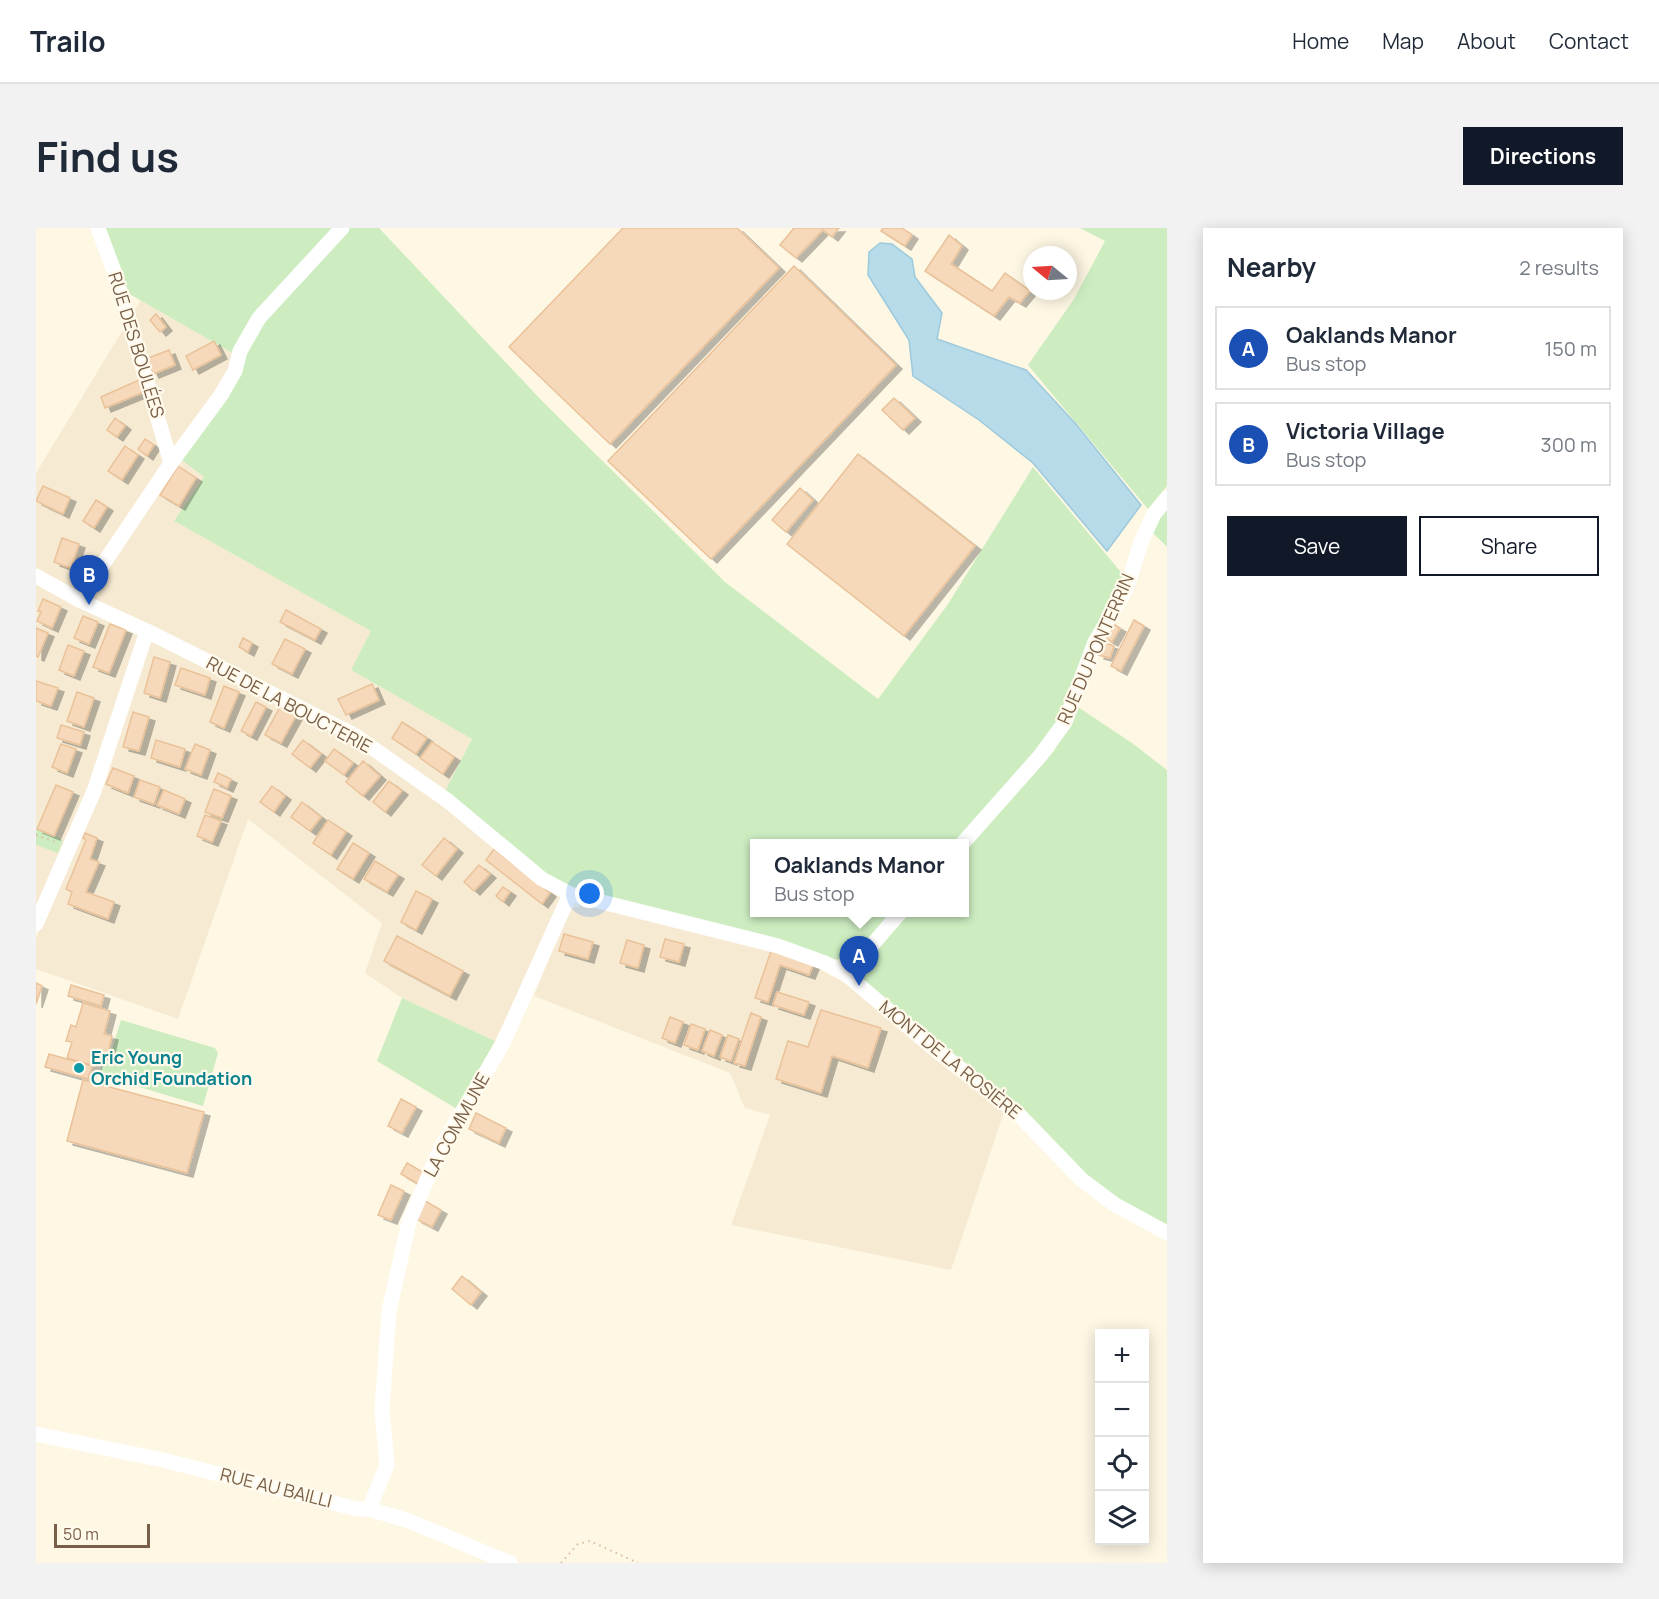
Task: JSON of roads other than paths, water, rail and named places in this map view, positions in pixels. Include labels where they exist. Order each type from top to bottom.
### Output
[{"type":"street","name":"RUE DES BOULÉES","points":[[98,228],[114,271],[171,463]]},
{"type":"street","points":[[79,600],[171,463],[221,395],[235,371],[240,351],[259,318],[342,228]]},
{"type":"street","name":"RUE DU PONTERRIN","points":[[966,839],[1040,756],[1065,722],[1095,642],[1127,587],[1141,542],[1154,514],[1167,498]]},
{"type":"street","name":"RUE DE LA BOUCTERIE","points":[[36,576],[79,600],[354,735],[447,801],[542,879],[570,894]]},
{"type":"street","points":[[36,924],[94,791],[147,632]]},
{"type":"street","name":"MONT DE LA ROSIÈRE","points":[[570,894],[778,946],[825,963],[847,975],[1016,1112],[1082,1180],[1114,1204],[1167,1233]]},
{"type":"street","name":"LA COMMUNE","points":[[369,1509],[387,1465],[382,1410],[389,1311],[409,1222],[441,1147],[502,1044],[570,894]]},
{"type":"street","points":[[847,975],[896,917]]},
{"type":"street","name":"RUE AU BAILLI","points":[[36,1434],[164,1460],[357,1509],[369,1509],[409,1521],[510,1563]]},
{"type":"water","points":[[880,243],[892,244],[912,259],[915,277],[942,313],[937,339],[1026,370],[1075,423],[1141,505],[1107,551],[1033,463],[979,420],[913,376],[909,340],[868,275],[869,252]]},
{"type":"place","name":"Victoria Village","points":[[89,605]]},
{"type":"place","name":"Oaklands Manor","points":[[859,986]]},
{"type":"place","name":"Eric Young Orchid Foundation","points":[[79,1068]]}]
